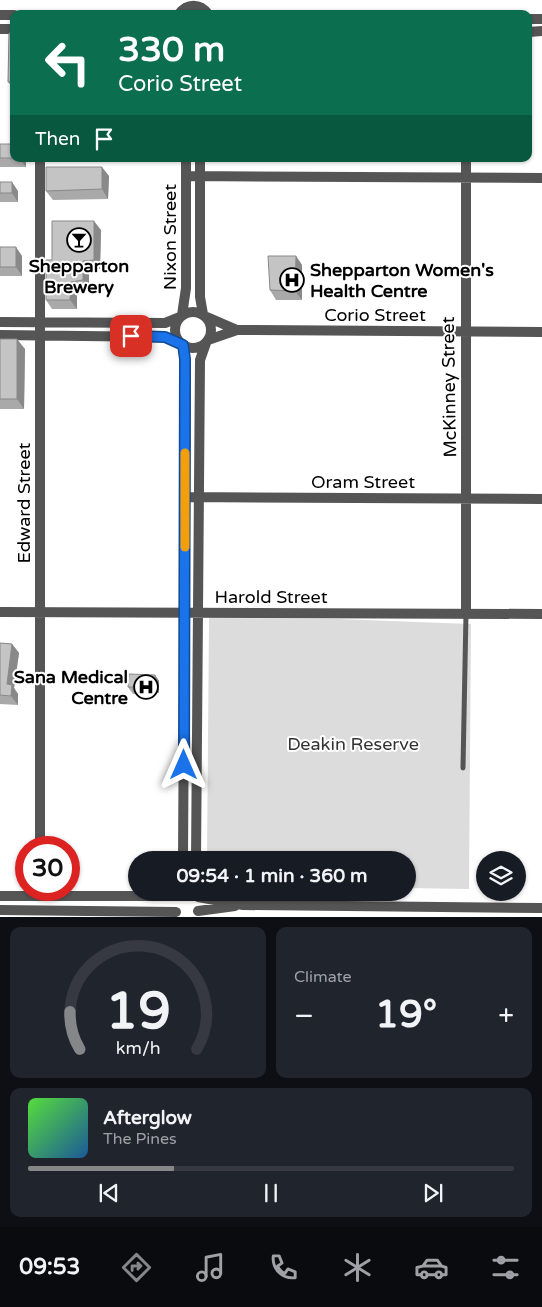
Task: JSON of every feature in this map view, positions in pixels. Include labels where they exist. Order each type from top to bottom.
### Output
[{"type":"street","points":[[181,9],[194,5],[206,9]]},
{"type":"street","name":"Edward Street","points":[[40,162],[40,836]]},
{"type":"street","name":"Nixon Street","points":[[181,316],[186,288],[186,162]]},
{"type":"street","name":"Nixon Street","points":[[200,162],[200,297],[205,316]]},
{"type":"street","name":"McKinney Street","points":[[466,162],[466,614]]},
{"type":"street","points":[[186,176],[542,178]]},
{"type":"street","points":[[0,322],[165,323],[193,311],[205,316],[211,329],[200,360],[196,851]]},
{"type":"street","points":[[181,316],[175,330],[182,344],[186,371],[184,851]]},
{"type":"street","name":"Corio Street","points":[[205,316],[238,330]]},
{"type":"street","name":"Corio Street","points":[[207,342],[238,330],[542,332]]},
{"type":"street","points":[[0,335],[165,337],[195,348],[207,342]]},
{"type":"street","name":"Oram Street","points":[[184,497],[542,499]]},
{"type":"street","name":"Harold Street","points":[[0,612],[542,614]]},
{"type":"street","points":[[80,893],[128,894]]},
{"type":"street","points":[[0,896],[15,895]]},
{"type":"street","points":[[38,910],[39,901]]},
{"type":"street","points":[[0,910],[180,916],[175,901]]},
{"type":"street","points":[[195,915],[200,904],[199,901]]},
{"type":"street","points":[[226,901],[243,905],[409,913],[542,908]]},
{"type":"street","points":[[195,915],[243,905]]},
{"type":"lane","points":[[463,768],[466,614]]},
{"type":"green space","name":"Deakin Reserve","points":[[209,618],[337,619],[471,624],[469,889],[416,888],[416,851],[207,851]]},
{"type":"building","points":[[9,33],[10,33],[10,82],[8,82]]},
{"type":"building","points":[[0,144],[10,144],[10,158],[0,158]]},
{"type":"building","points":[[46,167],[102,167],[102,189],[46,191]]},
{"type":"building","points":[[0,182],[12,182],[12,193],[0,193]]},
{"type":"building","points":[[52,221],[94,221],[94,260],[83,261],[83,280],[71,282],[70,300],[46,300],[46,260],[52,260]]},
{"type":"building","points":[[0,247],[16,247],[16,267],[0,267]]},
{"type":"building","points":[[268,256],[296,256],[295,291],[270,290]]},
{"type":"building","points":[[0,339],[17,339],[17,399],[0,399]]},
{"type":"building","points":[[0,643],[12,644],[7,684],[12,685],[11,696],[0,695]]},
{"type":"building","points":[[129,674],[155,675],[155,687],[128,687]]},
{"type":"slow traffic","points":[[185,453],[185,547]]},
{"type":"place","name":"Shepparton Brewery","points":[[79,240]]},
{"type":"place","name":"Shepparton Women's Health Centre","points":[[292,280]]},
{"type":"place","name":"Sana Medical Centre","points":[[146,687]]},
{"type":"route","points":[[131,336],[172,338],[183,345],[185,359],[184,497],[186,613],[184,765]]}]
